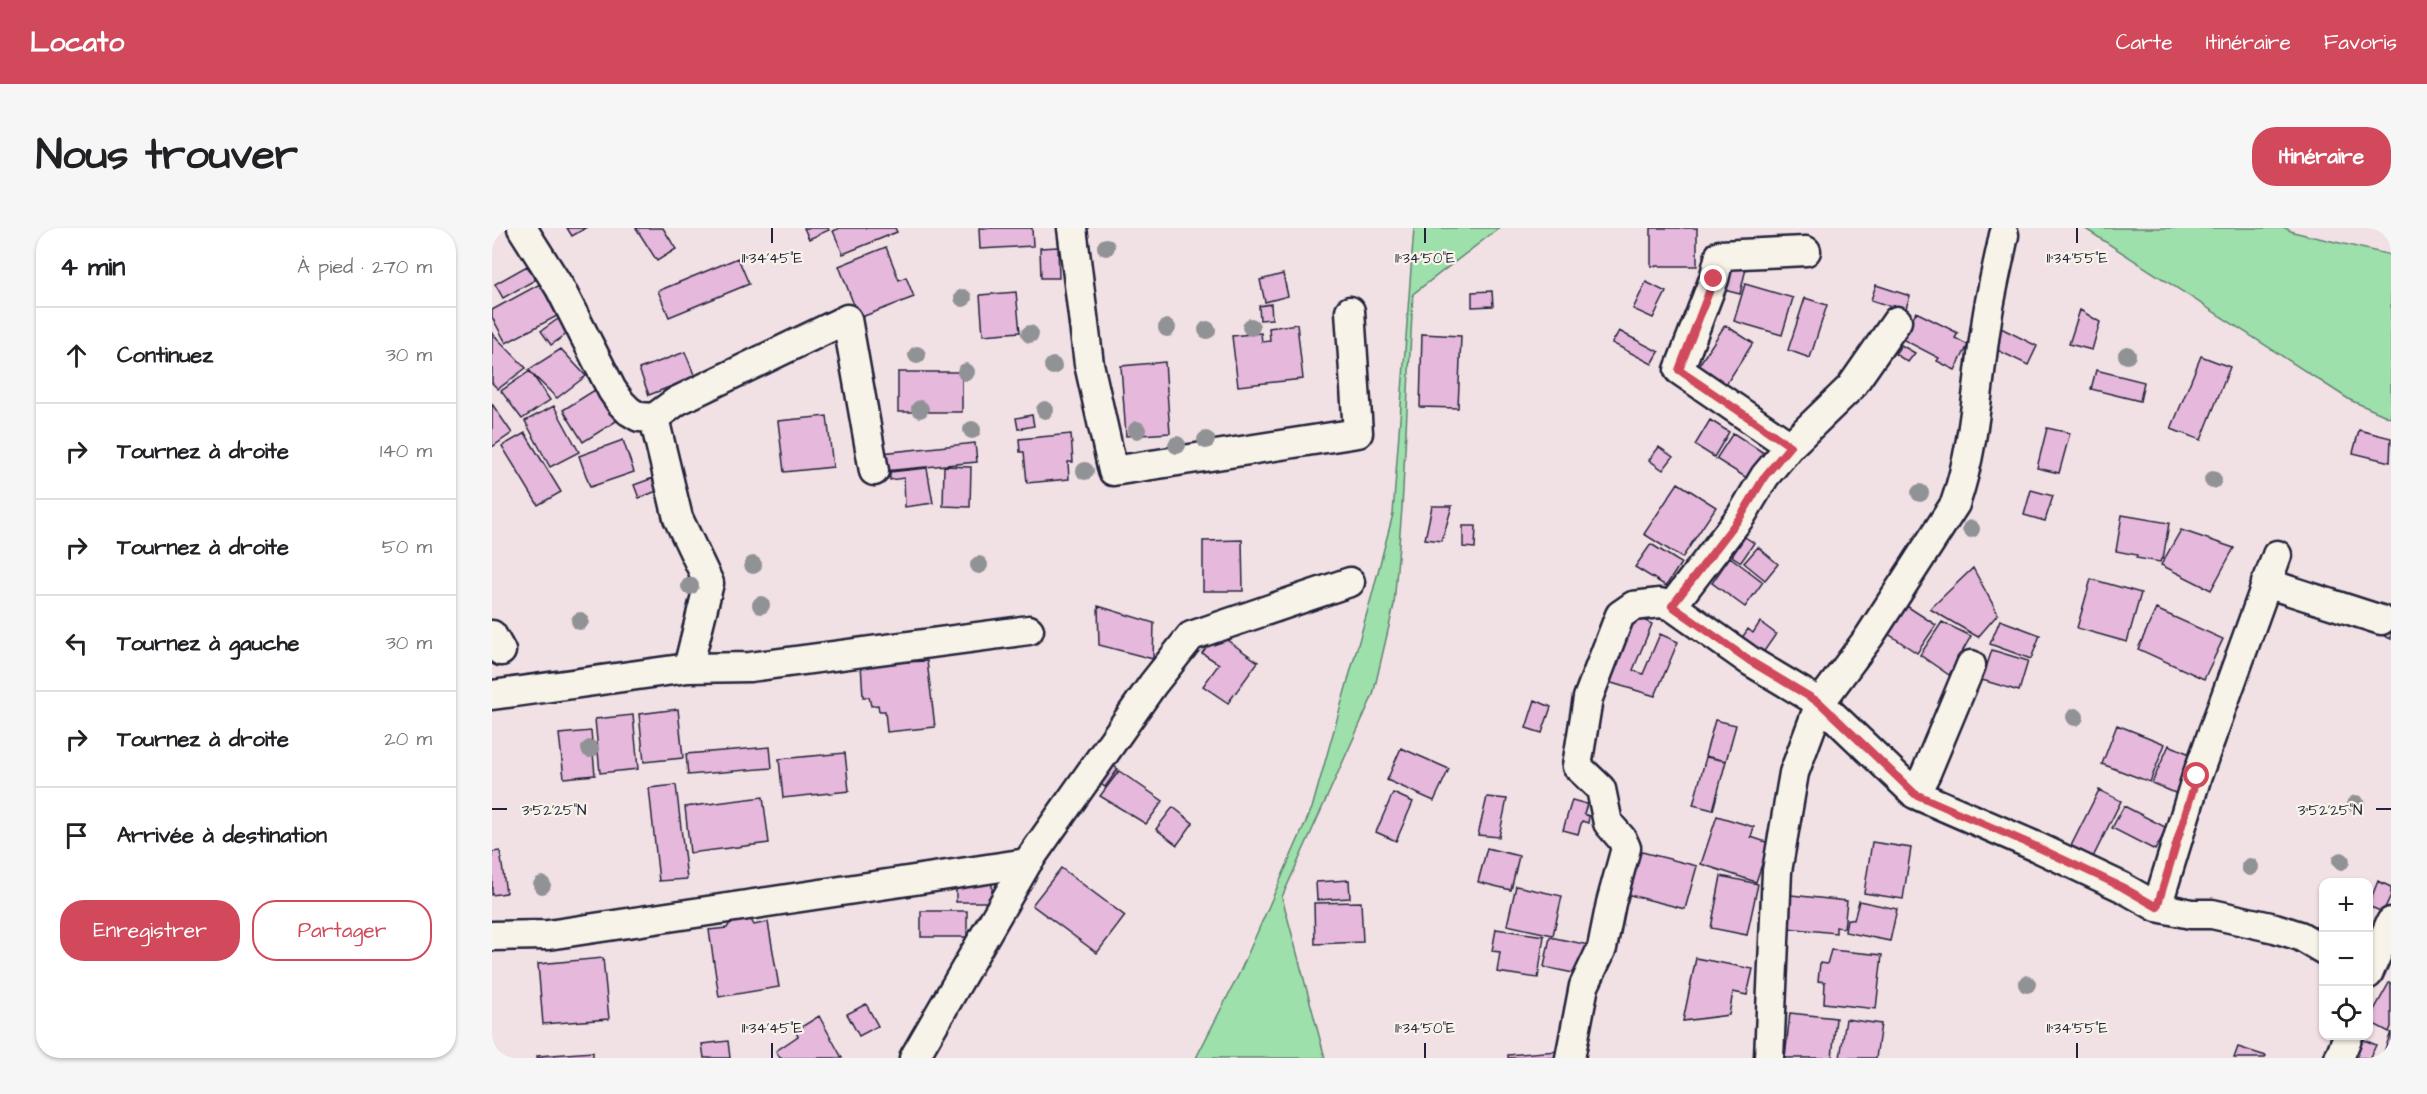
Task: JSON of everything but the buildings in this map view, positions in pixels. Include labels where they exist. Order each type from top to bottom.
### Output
[{"type":"street","points":[[522,228],[560,288],[612,390],[621,403],[639,417],[654,418],[677,401],[847,319],[874,471]]},
{"type":"street","points":[[1078,229],[1089,364],[1113,471],[1358,432],[1350,311]]},
{"type":"street","points":[[1769,1058],[1777,871],[1794,772],[1820,703],[1869,637],[1955,504],[1962,483],[1978,396],[1986,324],[2004,235]]},
{"type":"street","points":[[1790,446],[1679,370],[1714,279],[1720,255],[1806,251]]},
{"type":"street","points":[[1672,606],[1741,516],[1765,476],[1790,446],[1851,387],[1897,321]]},
{"type":"street","points":[[654,418],[678,518],[709,583],[688,668]]},
{"type":"street","points":[[2157,907],[2197,776],[2277,555]]},
{"type":"street","points":[[914,1058],[1027,863],[1153,684],[1191,636],[1350,582]]},
{"type":"street","points":[[2266,583],[2381,620]]},
{"type":"street","points":[[1570,1058],[1584,986],[1602,948],[1626,848],[1622,839],[1608,823],[1601,789],[1577,766],[1588,698],[1620,615],[1633,606],[1660,603],[1672,606],[1750,661],[1820,703],[1915,794],[2058,857],[2122,887],[2157,907],[2191,914],[2212,914],[2275,928],[2300,936],[2319,947]]},
{"type":"street","points":[[492,695],[688,668],[750,667],[1029,630]]},
{"type":"street","points":[[1915,794],[1971,665]]},
{"type":"street","points":[[492,936],[559,934],[1027,863]]},
{"type":"street","points":[[2373,963],[2391,922]]},
{"type":"street","points":[[2339,1058],[2346,1040]]},
{"type":"green space","points":[[1414,228],[1499,228],[1413,294],[1402,508],[1394,605],[1373,695],[1282,897],[1325,1058],[1196,1058],[1239,974],[1312,808],[1372,595],[1393,514]]},
{"type":"green space","points":[[2084,228],[2285,228],[2293,232],[2391,255],[2391,418],[2350,400]]},
{"type":"route","points":[[1714,279],[1679,370],[1790,446],[1765,476],[1741,516],[1672,606],[1750,661],[1820,703],[1915,794],[2037,847],[2122,887],[2157,907],[2197,776]]}]
